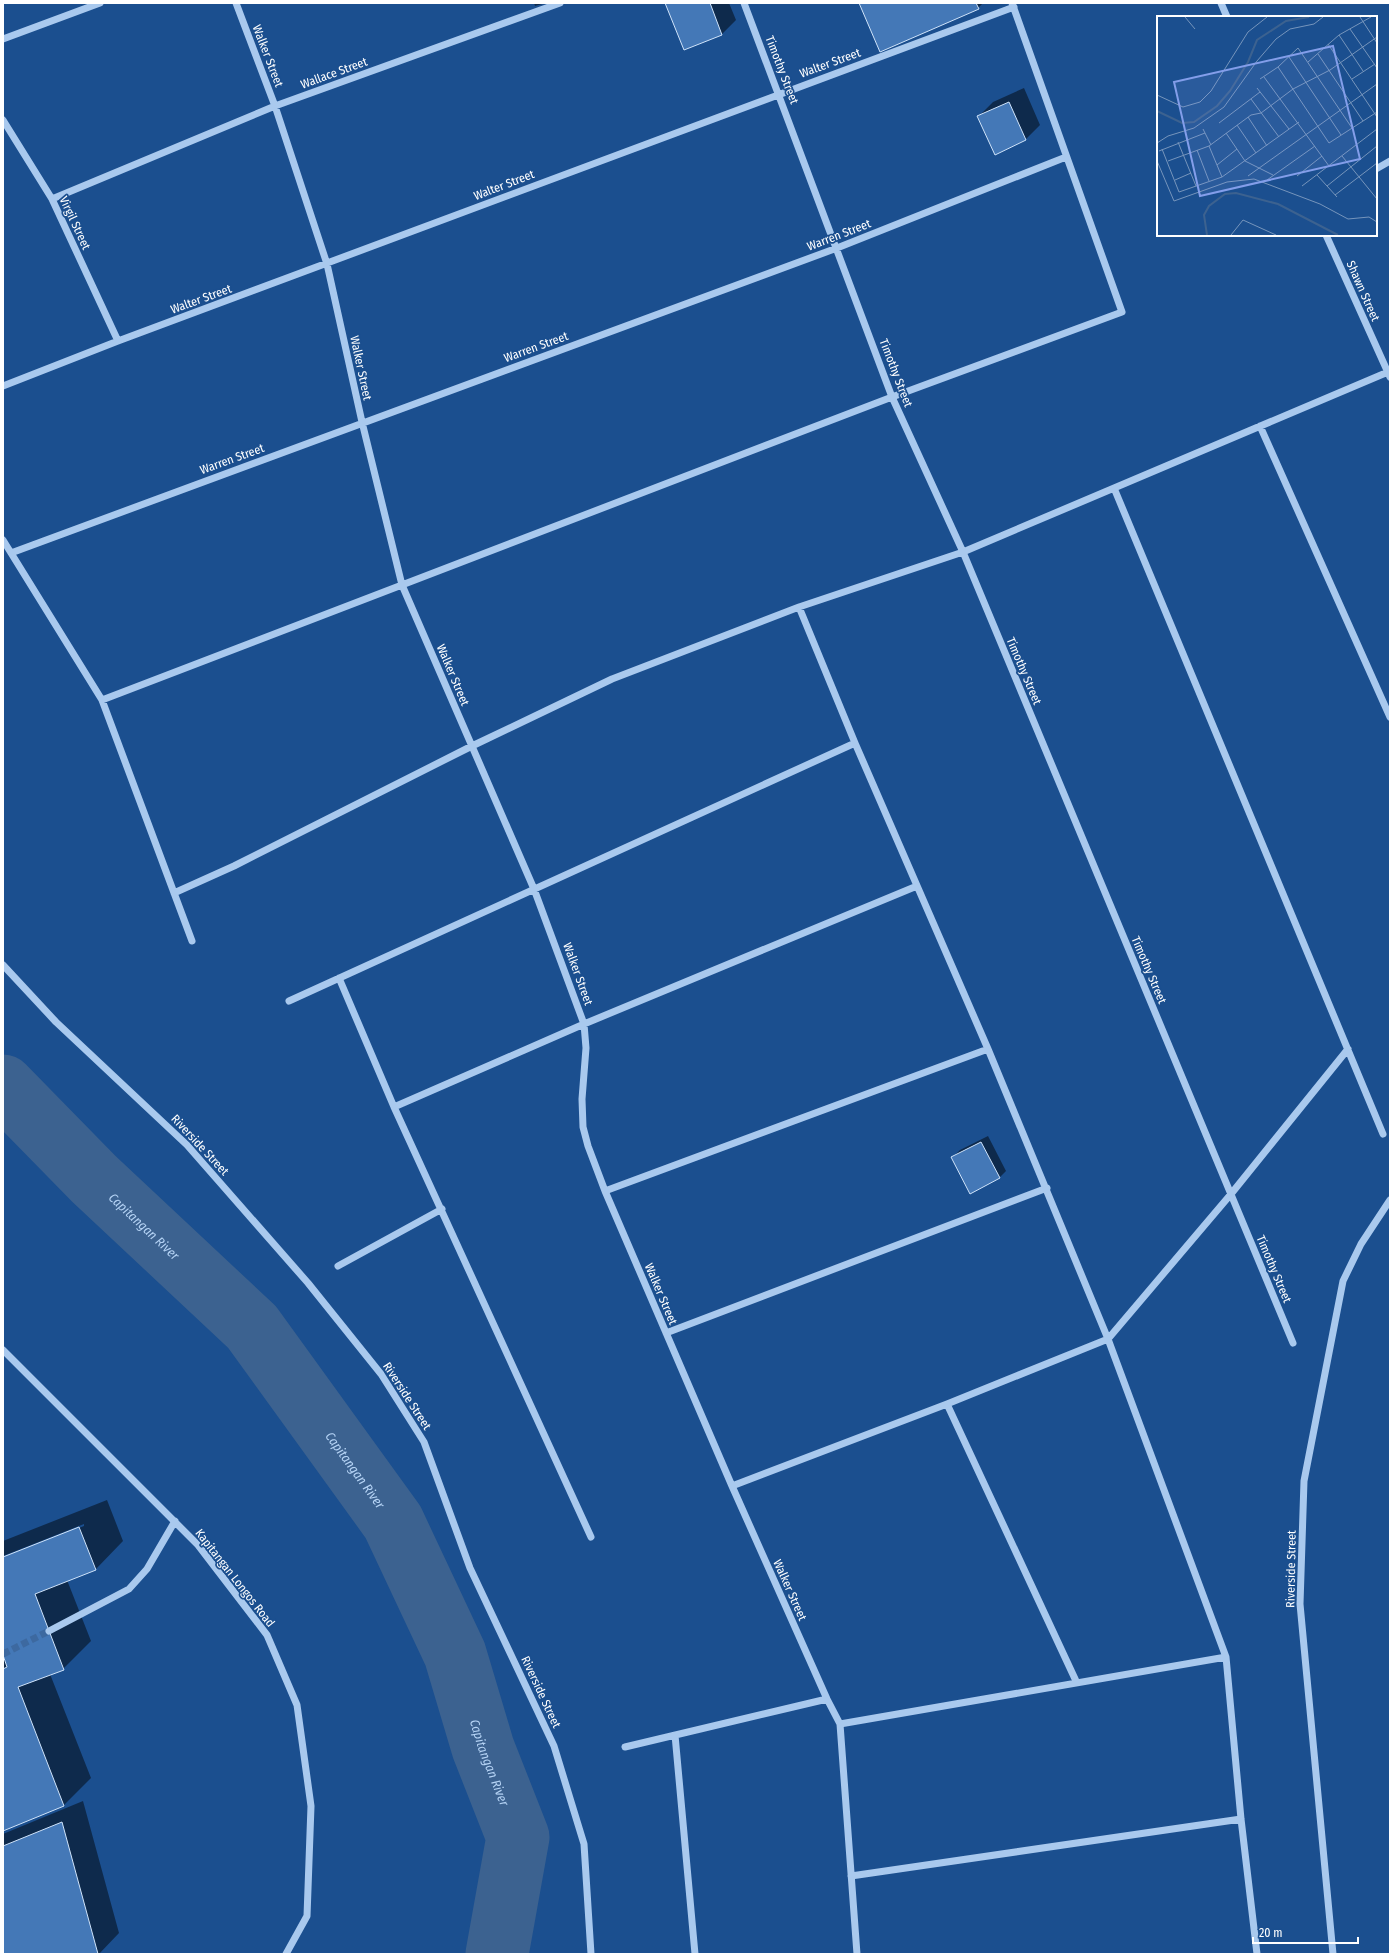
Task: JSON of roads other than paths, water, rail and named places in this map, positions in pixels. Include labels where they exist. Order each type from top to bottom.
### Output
[{"type":"street","points":[[3,39],[100,3]]},
{"type":"street","name":"Walker Street","points":[[236,3],[275,106],[327,264],[362,422],[402,585],[534,889],[584,1024],[586,1048],[582,1099],[583,1126],[588,1146],[605,1191],[732,1486],[827,1699],[840,1724],[857,1954]]},
{"type":"street","name":"Wallace Street","points":[[52,198],[275,106],[560,3]]},
{"type":"street","name":"Timothy Street","points":[[744,3],[838,248],[892,397],[963,552],[1293,1343]]},
{"type":"street","points":[[1221,3],[1228,16]]},
{"type":"street","points":[[102,700],[892,397],[1122,312],[1013,5]]},
{"type":"street","name":"Walter Street","points":[[3,386],[118,341],[327,264],[1013,5]]},
{"type":"street","name":"Virgil Street","points":[[3,120],[52,198],[118,341]]},
{"type":"street","name":"Warren Street","points":[[11,553],[362,422],[838,248],[1066,157]]},
{"type":"street","points":[[1377,168],[1390,161]]},
{"type":"street","name":"Shawn Street","points":[[1326,236],[1389,375]]},
{"type":"street","points":[[174,893],[234,866],[472,746],[612,679],[799,607],[963,552],[1260,426],[1389,375]]},
{"type":"street","points":[[1260,426],[1390,717]]},
{"type":"street","points":[[1114,488],[1383,1134]]},
{"type":"street","points":[[3,540],[102,700],[192,941]]},
{"type":"street","points":[[799,607],[855,743],[988,1049],[1108,1339],[1226,1657],[1241,1819],[1257,1954]]},
{"type":"street","points":[[289,1001],[855,743]]},
{"type":"street","points":[[394,1107],[584,1024],[917,886]]},
{"type":"street","name":"Riverside Street","points":[[3,964],[56,1022],[192,1151],[308,1283],[381,1374],[424,1442],[470,1568],[554,1746],[584,1844],[591,1954]]},
{"type":"street","points":[[339,978],[394,1107],[591,1537]]},
{"type":"street","points":[[605,1191],[988,1049]]},
{"type":"street","points":[[732,1486],[947,1404],[1108,1339],[1231,1194],[1348,1049]]},
{"type":"street","points":[[666,1333],[1046,1188]]},
{"type":"street","name":"Riverside Street","points":[[1333,1954],[1300,1604],[1304,1481],[1344,1280],[1361,1244],[1390,1200]]},
{"type":"street","points":[[338,1266],[442,1210]]},
{"type":"street","name":"Kapitangan Longos Road","points":[[3,1350],[198,1545],[267,1635],[297,1705],[311,1806],[307,1916],[286,1954]]},
{"type":"street","points":[[947,1404],[1076,1681]]},
{"type":"street","points":[[49,1631],[129,1589],[147,1569],[175,1522]]},
{"type":"street","points":[[840,1724],[1076,1681],[1226,1657]]},
{"type":"street","points":[[625,1747],[827,1699]]},
{"type":"street","points":[[675,1735],[695,1954]]},
{"type":"street","points":[[851,1876],[1241,1819]]},
{"type":"waterway","name":"Capitangan River","points":[[3,1086],[94,1179],[252,1327],[393,1522],[455,1654],[483,1748],[518,1837],[497,1954]]},
{"type":"tunnel","points":[[3,1654],[49,1631]]}]
